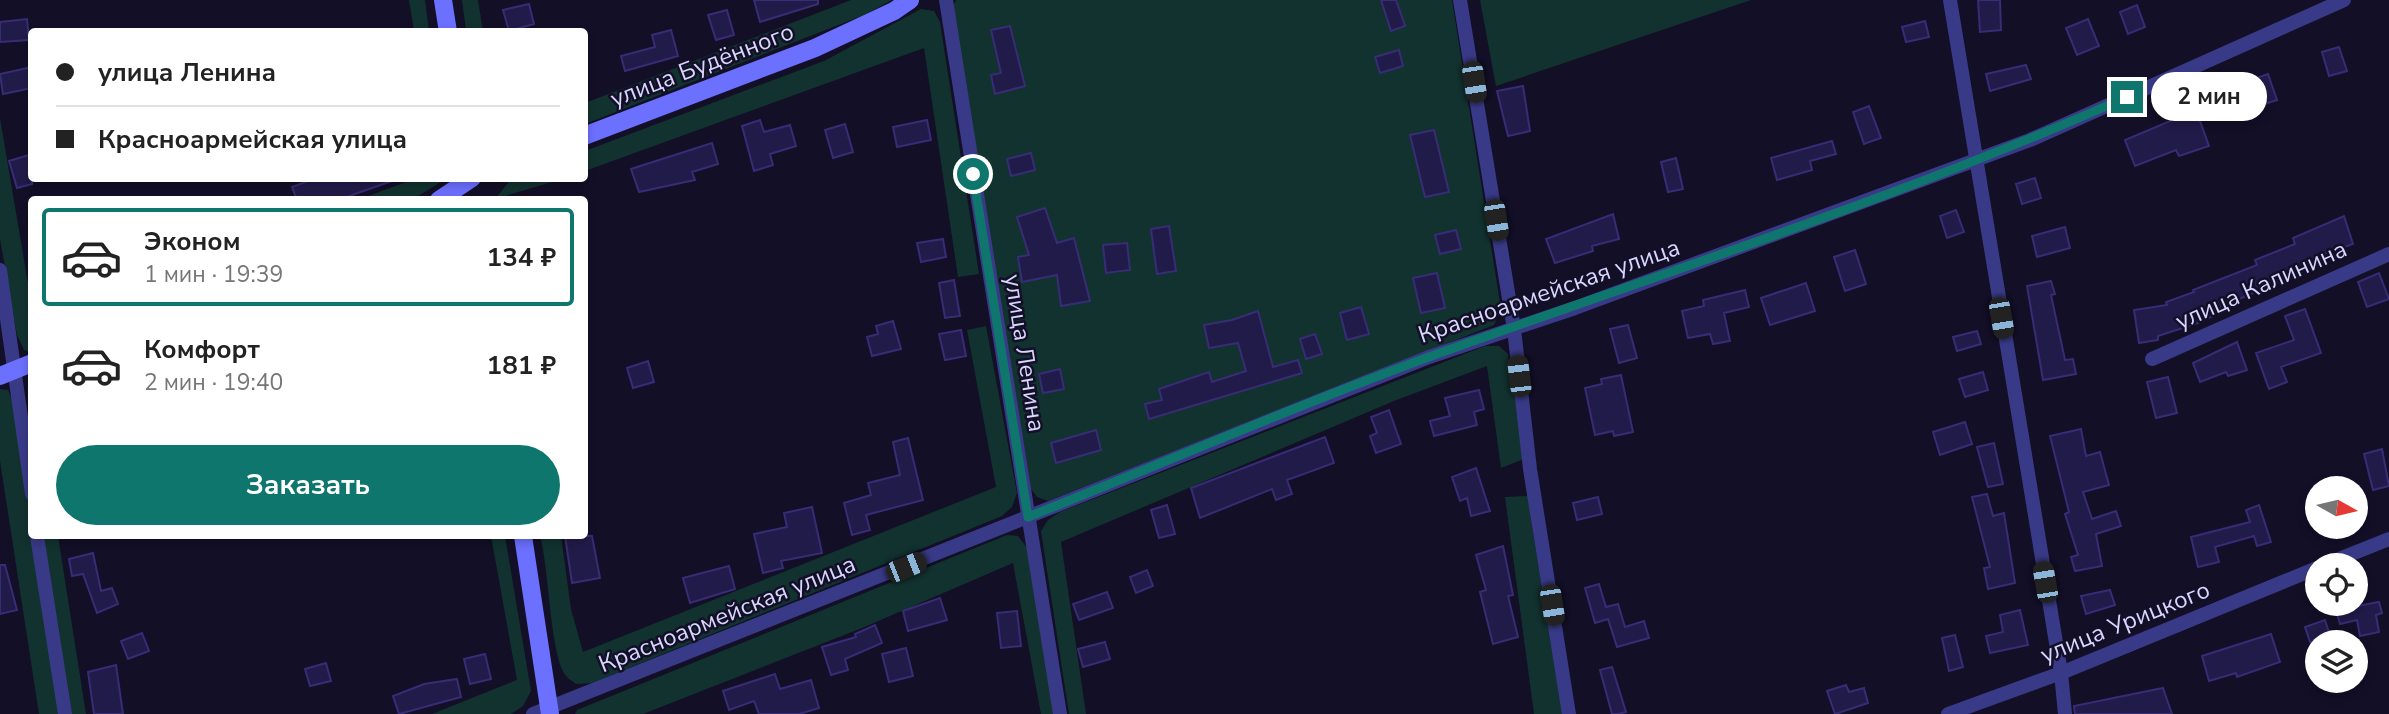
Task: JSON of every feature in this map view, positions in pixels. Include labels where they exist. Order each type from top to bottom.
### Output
[{"type":"street","points":[[443,0],[447,28]]},
{"type":"street","name":"улица Будённого","points":[[588,134],[815,48],[894,11],[910,0]]},
{"type":"street","name":"улица Ленина","points":[[946,0],[1060,714]]},
{"type":"street","points":[[1460,0],[1514,329],[1530,469],[1569,714]]},
{"type":"street","points":[[1951,0],[1975,160],[2061,673],[2065,714]]},
{"type":"street","name":"Красноармейская улица","points":[[544,711],[1429,357],[1514,329],[2030,140],[2344,0]]},
{"type":"street","points":[[445,196],[466,182]]},
{"type":"street","name":"улица Калинина","points":[[2152,359],[2389,254]]},
{"type":"street","points":[[0,270],[28,463]]},
{"type":"street","points":[[37,539],[65,714]]},
{"type":"street","points":[[523,539],[544,711]]},
{"type":"street","points":[[2354,553],[2389,539]]},
{"type":"street","name":"улица Урицкого","points":[[1948,714],[2061,673],[2305,573]]},
{"type":"green space","points":[[409,0],[425,0],[429,28],[414,28]]},
{"type":"green space","points":[[462,0],[478,0],[483,28],[466,28]]},
{"type":"green space","points":[[851,0],[892,0],[864,15],[588,123],[588,102]]},
{"type":"green space","points":[[956,0],[1452,0],[1501,309],[1494,325],[1048,501],[1037,497],[1031,489],[952,8]]},
{"type":"green space","points":[[1480,0],[1751,0],[1496,86]]},
{"type":"green space","points":[[921,9],[934,11],[940,22],[979,274],[958,277],[924,48],[588,170],[588,150],[824,61]]},
{"type":"green space","points":[[0,118],[28,283],[28,351],[24,350],[17,335],[0,239]]},
{"type":"green space","points":[[406,182],[441,182],[418,196],[368,196]]},
{"type":"green space","points":[[509,182],[552,182],[505,196],[497,196]]},
{"type":"green space","points":[[986,326],[1017,493],[1012,507],[1002,516],[592,683],[576,684],[566,676],[559,662],[556,646],[541,539],[561,539],[571,609],[583,652],[996,487],[967,330]]},
{"type":"green space","points":[[1485,346],[1499,346],[1508,354],[1524,459],[1501,468],[1487,366],[1394,401],[1061,542],[1086,714],[1069,714],[1041,531],[1048,520],[1060,512]]},
{"type":"green space","points":[[0,389],[8,390],[14,404],[28,500],[28,539],[34,539],[59,714],[39,714],[0,461]]},
{"type":"green space","points":[[1528,496],[1563,714],[1534,714],[1505,497]]},
{"type":"green space","points":[[1007,535],[1018,536],[1028,549],[1054,714],[1041,714],[1013,563],[862,628],[643,714],[575,714],[577,710]]},
{"type":"green space","points":[[42,539],[58,539],[86,714],[71,714]]},
{"type":"green space","points":[[492,539],[506,539],[531,691],[523,706],[511,714],[432,714],[517,680]]},
{"type":"building","points":[[754,0],[818,0],[818,4],[760,22]]},
{"type":"building","points":[[1381,0],[1396,0],[1405,26],[1391,31]]},
{"type":"building","points":[[1978,0],[2000,0],[2001,30],[1980,32]]},
{"type":"building","points":[[529,4],[534,24],[508,28],[503,10]]},
{"type":"building","points":[[2137,5],[2145,27],[2128,34],[2120,12]]},
{"type":"building","points":[[727,10],[734,35],[716,40],[708,15]]},
{"type":"building","points":[[27,19],[28,40],[0,42],[0,22]]},
{"type":"building","points":[[2088,19],[2099,46],[2077,55],[2066,28]]},
{"type":"building","points":[[1925,21],[1929,37],[1906,42],[1902,27]]},
{"type":"building","points":[[1010,26],[1025,86],[995,94],[991,75],[1001,73],[991,30]]},
{"type":"building","points":[[671,30],[678,56],[625,71],[621,56],[655,47],[652,35]]},
{"type":"building","points":[[2339,47],[2347,71],[2329,76],[2322,52]]},
{"type":"building","points":[[1399,50],[1403,66],[1380,73],[1375,57]]},
{"type":"building","points":[[2026,65],[2031,79],[1990,91],[1986,74]]},
{"type":"building","points":[[28,68],[28,89],[3,94],[0,74]]},
{"type":"building","points":[[2268,74],[2277,100],[2237,113],[2228,88]]},
{"type":"building","points":[[1523,86],[1530,131],[1508,136],[1497,91]]},
{"type":"building","points":[[1869,106],[1881,138],[1864,144],[1853,112]]},
{"type":"building","points":[[2196,110],[2209,146],[2179,156],[2176,150],[2135,166],[2125,140]]},
{"type":"building","points":[[760,120],[764,132],[790,125],[796,146],[770,154],[773,165],[754,171],[742,126]]},
{"type":"building","points":[[927,120],[931,140],[897,147],[893,127]]},
{"type":"building","points":[[845,124],[853,152],[833,158],[825,130]]},
{"type":"building","points":[[1434,130],[1449,192],[1425,197],[1410,135]]},
{"type":"building","points":[[1832,141],[1836,154],[1810,161],[1812,170],[1777,180],[1771,158]]},
{"type":"building","points":[[712,143],[718,164],[692,172],[695,180],[639,192],[631,169]]},
{"type":"building","points":[[1031,153],[1035,170],[1011,176],[1007,159]]},
{"type":"building","points":[[28,155],[28,182],[32,184],[17,188],[9,161]]},
{"type":"building","points":[[1676,158],[1683,189],[1668,192],[1661,162]]},
{"type":"building","points":[[2035,178],[2041,198],[2022,204],[2016,184]]},
{"type":"building","points":[[305,182],[389,182],[349,196],[295,196],[292,187]]},
{"type":"building","points":[[1045,208],[1057,243],[1074,238],[1090,301],[1061,306],[1057,275],[1022,282],[1018,257],[1029,255],[1017,217]]},
{"type":"building","points":[[1956,210],[1964,232],[1947,238],[1940,216]]},
{"type":"building","points":[[1613,214],[1619,239],[1592,246],[1593,251],[1555,263],[1546,239]]},
{"type":"building","points":[[2344,216],[2353,244],[2316,257],[2318,263],[2283,276],[2284,280],[2211,311],[2213,316],[2198,323],[2158,336],[2158,340],[2139,343],[2134,310],[2167,305],[2166,302],[2194,292],[2193,290],[2257,265],[2255,260],[2295,244],[2293,238]]},
{"type":"building","points":[[1169,226],[1176,271],[1157,274],[1151,229]]},
{"type":"building","points":[[2065,227],[2070,248],[2037,257],[2032,236]]},
{"type":"building","points":[[1456,230],[1461,249],[1440,254],[1435,235]]},
{"type":"building","points":[[943,239],[946,257],[921,262],[917,243]]},
{"type":"building","points":[[1127,243],[1130,270],[1106,273],[1103,245]]},
{"type":"building","points":[[1855,250],[1866,284],[1845,291],[1834,257]]},
{"type":"building","points":[[1437,273],[1445,308],[1421,313],[1413,278]]},
{"type":"building","points":[[2379,273],[2389,299],[2367,307],[2358,282]]},
{"type":"building","points":[[954,280],[960,316],[945,318],[939,283]]},
{"type":"building","points":[[2051,281],[2055,294],[2051,295],[2065,360],[2073,359],[2076,374],[2043,380],[2027,286]]},
{"type":"building","points":[[1806,283],[1815,311],[1770,325],[1761,298]]},
{"type":"building","points":[[1745,290],[1749,307],[1724,313],[1730,341],[1713,344],[1710,334],[1688,338],[1682,311],[1704,306],[1703,300]]},
{"type":"building","points":[[1361,307],[1369,334],[1347,340],[1340,313]]},
{"type":"building","points":[[2305,309],[2321,353],[2281,367],[2287,382],[2269,389],[2256,353],[2294,340],[2285,316]]},
{"type":"building","points":[[1258,311],[1273,367],[1298,360],[1302,373],[1149,419],[1145,404],[1162,400],[1159,389],[1209,372],[1212,382],[1246,371],[1238,343],[1209,348],[1204,325],[1232,320]]},
{"type":"building","points":[[893,321],[901,349],[872,356],[867,337],[878,334],[876,326]]},
{"type":"building","points":[[1628,325],[1637,358],[1619,363],[1610,329]]},
{"type":"building","points":[[961,330],[966,356],[945,360],[939,334]]},
{"type":"building","points":[[1977,331],[1981,344],[1957,351],[1953,337]]},
{"type":"building","points":[[1315,334],[1322,354],[1306,359],[1300,339]]},
{"type":"building","points":[[2237,342],[2247,370],[2228,376],[2226,372],[2200,382],[2193,363]]},
{"type":"building","points":[[648,361],[654,382],[633,388],[627,368]]},
{"type":"building","points":[[1060,369],[1064,389],[1043,393],[1039,374]]},
{"type":"building","points":[[1983,372],[1988,390],[1965,397],[1959,379]]},
{"type":"building","points":[[1621,375],[1633,432],[1614,436],[1613,431],[1595,435],[1585,388],[1602,384],[1601,379]]},
{"type":"building","points":[[2168,377],[2177,413],[2156,418],[2147,382]]},
{"type":"building","points":[[1479,390],[1484,409],[1474,412],[1477,425],[1434,436],[1430,421],[1450,416],[1445,398]]},
{"type":"building","points":[[1389,410],[1401,444],[1376,453],[1370,436],[1377,433],[1371,417]]},
{"type":"building","points":[[1965,422],[1972,444],[1940,455],[1933,432]]},
{"type":"building","points":[[2081,429],[2086,456],[2100,452],[2109,485],[2083,492],[2092,519],[2116,511],[2121,526],[2096,534],[2102,566],[2075,571],[2071,557],[2078,555],[2065,514],[2069,512],[2050,436]]},
{"type":"building","points":[[1096,430],[1101,450],[1056,463],[1051,443]]},
{"type":"building","points":[[1325,437],[1334,463],[1287,480],[1292,494],[1276,500],[1272,489],[1200,518],[1191,488]]},
{"type":"building","points":[[908,438],[923,500],[866,515],[870,530],[852,535],[844,503],[871,495],[868,483],[900,475],[893,442]]},
{"type":"building","points":[[1994,443],[2003,484],[1988,487],[1977,447]]},
{"type":"building","points":[[2382,449],[2389,486],[2373,490],[2364,454]]},
{"type":"building","points":[[1476,468],[1490,511],[1471,516],[1467,498],[1460,501],[1452,477]]},
{"type":"building","points":[[1987,494],[1993,516],[2004,513],[2015,583],[1988,589],[1984,568],[1990,567],[1972,497]]},
{"type":"building","points":[[1598,497],[1602,514],[1577,520],[1573,503]]},
{"type":"building","points":[[1167,505],[1175,534],[1159,538],[1151,510]]},
{"type":"building","points":[[2259,505],[2271,542],[2257,546],[2254,536],[2215,547],[2219,562],[2198,567],[2191,537],[2250,522],[2246,510]]},
{"type":"building","points":[[812,507],[822,553],[781,561],[783,568],[763,573],[754,534],[787,527],[784,513]]},
{"type":"building","points":[[588,536],[592,536],[600,578],[572,583],[565,539],[588,539]]},
{"type":"building","points":[[1503,546],[1513,595],[1508,596],[1518,637],[1493,644],[1480,592],[1486,590],[1476,555]]},
{"type":"building","points":[[93,553],[101,591],[112,588],[118,604],[97,613],[83,574],[72,576],[69,559]]},
{"type":"building","points":[[0,565],[5,565],[17,610],[0,614]]},
{"type":"building","points":[[729,566],[735,589],[690,603],[683,578]]},
{"type":"building","points":[[1147,570],[1153,586],[1136,593],[1130,577]]},
{"type":"building","points":[[1599,584],[1606,607],[1618,604],[1625,627],[1644,621],[1649,638],[1617,647],[1608,619],[1595,623],[1585,588]]},
{"type":"building","points":[[2110,590],[2115,605],[2086,614],[2081,596]]},
{"type":"building","points":[[1107,592],[1113,608],[1079,620],[1073,604]]},
{"type":"building","points":[[940,598],[947,620],[908,631],[903,611]]},
{"type":"building","points":[[2379,602],[2382,613],[2376,615],[2379,632],[2368,634],[2368,630],[2359,630],[2357,620],[2340,624],[2338,616],[2368,616],[2368,604]]},
{"type":"building","points":[[2020,610],[2028,645],[1990,653],[1986,636],[2003,632],[2000,615]]},
{"type":"building","points":[[1017,611],[1021,646],[1001,648],[997,613]]},
{"type":"building","points":[[2325,620],[2328,630],[2306,630],[2305,627]]},
{"type":"building","points":[[875,625],[882,643],[845,659],[848,670],[831,675],[822,647],[856,637],[855,634]]},
{"type":"building","points":[[142,633],[149,651],[128,659],[121,641]]},
{"type":"building","points":[[2271,634],[2280,662],[2237,677],[2236,673],[2209,681],[2202,656]]},
{"type":"building","points":[[1955,635],[1963,667],[1949,671],[1942,638]]},
{"type":"building","points":[[1105,642],[1110,659],[1083,667],[1078,649]]},
{"type":"building","points":[[906,648],[913,676],[889,682],[882,654]]},
{"type":"building","points":[[485,654],[491,679],[470,684],[464,659]]},
{"type":"building","points":[[326,663],[331,681],[310,686],[305,669]]},
{"type":"building","points":[[116,665],[123,714],[94,714],[88,672]]},
{"type":"building","points":[[1612,667],[1626,712],[1618,714],[1612,714],[1600,670]]},
{"type":"building","points":[[775,674],[780,689],[811,680],[819,708],[799,714],[759,714],[754,701],[729,710],[723,691]]},
{"type":"building","points":[[457,679],[461,697],[399,714],[393,696],[424,684]]},
{"type":"building","points":[[1846,685],[1849,692],[1864,688],[1868,703],[1835,714],[1827,691]]},
{"type":"building","points":[[2163,688],[2172,714],[2075,714],[2074,706]]},
{"type":"route","points":[[973,174],[1028,517],[1429,357],[1762,240],[2030,140],[2127,97]]}]
